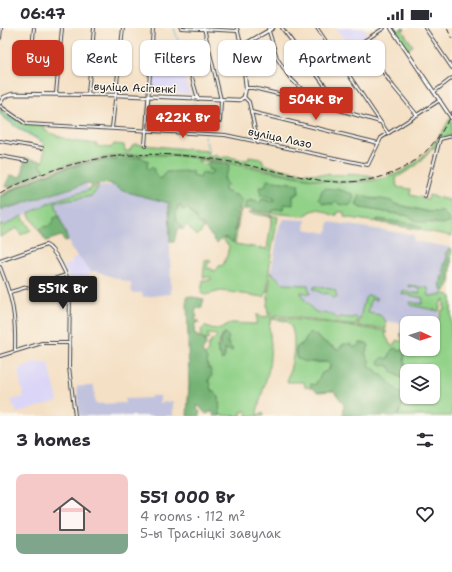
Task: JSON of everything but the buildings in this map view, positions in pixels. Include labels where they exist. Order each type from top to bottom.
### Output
[{"type":"street","points":[[0,38],[1,28]]},
{"type":"street","points":[[33,40],[34,28]]},
{"type":"street","points":[[61,40],[62,28]]},
{"type":"street","points":[[88,94],[94,28]]},
{"type":"street","points":[[112,129],[123,28]]},
{"type":"street","points":[[145,146],[153,28]]},
{"type":"street","points":[[181,28],[237,29],[240,40]]},
{"type":"street","points":[[204,28],[221,100],[220,121]]},
{"type":"street","points":[[251,40],[273,28]]},
{"type":"street","points":[[282,28],[344,111]]},
{"type":"street","points":[[317,28],[388,133]]},
{"type":"street","points":[[384,28],[364,41],[364,43],[393,86],[417,115]]},
{"type":"street","points":[[391,28],[452,118]]},
{"type":"street","points":[[425,28],[452,68]]},
{"type":"street","points":[[269,29],[277,58],[290,78],[316,103]]},
{"type":"street","points":[[56,94],[57,76]]},
{"type":"street","points":[[192,76],[198,99]]},
{"type":"street","points":[[245,76],[246,88],[244,97],[249,102],[258,142]]},
{"type":"street","points":[[434,92],[452,78]]},
{"type":"street","points":[[246,88],[253,88],[316,103],[380,122]]},
{"type":"street","name":"вуліца Асіпенкі","points":[[0,103],[1,98],[12,94],[88,94],[221,100],[240,100],[244,97]]},
{"type":"street","points":[[251,112],[378,143],[388,133],[440,100]]},
{"type":"street","name":"вуліца Лазо","points":[[0,106],[26,124],[225,135],[369,165],[378,143]]},
{"type":"street","points":[[425,196],[440,140],[452,136]]},
{"type":"street","points":[[0,141],[42,148]]},
{"type":"street","points":[[0,156],[27,161]]},
{"type":"street","points":[[0,261],[46,245],[49,246],[66,275],[70,289],[70,384],[75,416]]},
{"type":"street","points":[[0,267],[10,292],[16,323],[15,351]]},
{"type":"street","points":[[32,286],[66,275]]},
{"type":"street","points":[[10,292],[27,287]]},
{"type":"street","points":[[0,356],[42,343],[69,343]]},
{"type":"shaded area","points":[[336,28],[364,28],[368,34],[360,40],[345,40]]},
{"type":"shaded area","points":[[153,76],[184,76],[190,94],[151,93]]},
{"type":"shaded area","points":[[86,183],[89,190],[59,199],[3,226],[2,224],[0,225],[0,211],[8,206]]},
{"type":"shaded area","points":[[114,185],[123,191],[169,203],[171,294],[143,297],[142,293],[132,293],[131,283],[95,271],[92,272],[71,249],[55,203],[92,196],[99,187]]},
{"type":"shaded area","points":[[284,219],[306,220],[305,229],[327,233],[329,222],[414,235],[413,241],[450,247],[438,316],[400,316],[400,323],[313,316],[271,272],[280,224]]},
{"type":"shaded area","points":[[77,256],[92,272],[75,282],[71,282],[63,266],[73,263],[72,260]]},
{"type":"shaded area","points":[[36,362],[49,364],[58,401],[17,413],[11,400],[24,397],[18,372],[22,367]]},
{"type":"shaded area","points":[[77,386],[94,386],[95,404],[125,403],[125,399],[151,398],[151,396],[160,396],[160,403],[173,401],[173,416],[79,416]]},
{"type":"green space","points":[[402,28],[405,29],[402,30],[413,46],[408,49],[396,32]]},
{"type":"green space","points":[[0,109],[23,124],[45,126],[45,131],[71,141],[97,144],[96,146],[111,148],[114,144],[124,145],[125,151],[129,151],[134,144],[207,151],[209,156],[213,157],[215,154],[220,158],[227,157],[248,160],[249,157],[262,159],[264,164],[291,171],[361,175],[375,178],[361,181],[331,181],[302,177],[231,162],[177,155],[151,154],[98,158],[44,172],[44,168],[40,165],[44,161],[44,143],[16,127],[0,114]]},
{"type":"green space","points":[[450,118],[452,121],[452,135],[439,139],[436,148],[433,148],[417,165],[396,178],[397,187],[411,189],[410,195],[428,199],[429,195],[452,201],[452,214],[450,217],[452,220],[452,236],[420,230],[421,228],[413,224],[376,220],[376,222],[344,217],[344,212],[338,212],[337,215],[332,215],[319,209],[304,216],[271,213],[299,193],[298,184],[274,199],[274,202],[262,199],[260,203],[250,200],[245,207],[247,209],[243,209],[240,212],[235,244],[267,249],[272,217],[248,213],[253,211],[278,217],[271,253],[267,292],[264,297],[221,291],[205,295],[201,293],[203,280],[211,280],[211,277],[203,277],[205,260],[209,259],[211,262],[208,263],[207,269],[211,268],[213,271],[215,271],[219,266],[223,265],[229,246],[222,238],[230,239],[231,242],[233,240],[239,212],[240,203],[236,195],[224,192],[224,178],[229,168],[220,163],[197,160],[200,163],[207,164],[209,170],[213,171],[211,175],[200,178],[192,176],[192,173],[185,171],[166,172],[160,180],[149,170],[141,157],[86,163],[42,177],[0,197],[38,177],[78,164],[120,156],[142,155],[163,155],[205,159],[327,181],[352,182],[375,180],[396,174],[416,162],[434,144]],"holes":[[[337,189],[353,194],[351,204],[339,204],[336,201],[333,204],[323,203],[319,199],[321,196]],[[372,198],[391,201],[395,204],[430,212],[436,212],[449,221],[449,223],[433,224],[409,216],[361,208],[356,205]]]},
{"type":"green space","points":[[141,157],[148,161],[147,167],[149,170],[152,167],[154,169],[154,173],[160,179],[166,172],[193,172],[192,176],[200,178],[202,173],[211,175],[213,171],[209,170],[207,164],[209,162],[228,165],[229,168],[224,178],[225,183],[228,185],[225,186],[224,191],[236,195],[242,200],[242,203],[238,208],[233,243],[224,237],[217,243],[201,223],[197,223],[197,220],[188,208],[186,210],[182,210],[181,206],[177,206],[178,210],[175,214],[177,221],[181,225],[181,229],[177,230],[174,242],[170,242],[169,203],[123,191],[109,183],[92,186],[87,183],[9,208],[8,206],[0,211],[0,197],[31,181],[53,172],[86,163]]},
{"type":"green space","points":[[25,158],[44,161],[40,165],[44,168],[44,172],[7,188],[5,186],[10,175],[22,177]]},
{"type":"green space","points":[[267,180],[298,184],[299,193],[293,196],[293,205],[284,204],[283,209],[273,210],[271,213],[247,209],[245,207],[246,202],[249,202],[250,200],[260,203],[262,199],[274,202],[274,199],[261,196],[259,187],[265,187]]},
{"type":"green space","points":[[99,187],[92,196],[55,203],[59,216],[48,227],[39,230],[29,215],[29,213],[59,199],[89,190],[89,188]]},
{"type":"green space","points":[[325,188],[337,189],[353,194],[354,200],[349,206],[339,204],[336,201],[333,204],[323,203],[319,199],[322,190]]},
{"type":"green space","points":[[360,195],[376,200],[377,198],[391,201],[395,204],[429,212],[443,212],[447,216],[449,223],[426,223],[416,221],[409,216],[361,208],[356,205]]},
{"type":"green space","points":[[176,206],[187,208],[204,228],[197,236],[187,225],[185,225],[183,230],[181,229],[181,225],[177,221],[175,214],[177,210]]},
{"type":"green space","points":[[22,216],[31,230],[21,235],[17,228],[0,237],[0,225],[2,224],[4,226]]},
{"type":"green space","points":[[59,216],[68,240],[65,241],[61,236],[46,241],[39,230],[40,228],[51,225],[54,218]]},
{"type":"green space","points":[[378,219],[413,224],[421,228],[420,230],[377,222]]},
{"type":"green space","points":[[449,248],[452,249],[450,282],[445,291],[442,291],[440,284],[442,276],[445,274],[443,270],[447,257],[445,254]]},
{"type":"green space","points":[[271,272],[284,284],[308,285],[310,294],[301,292],[301,295],[313,310],[318,313],[331,314],[340,320],[340,317],[353,318],[355,316],[358,320],[356,326],[268,314],[267,305]]},
{"type":"green space","points":[[409,285],[428,288],[429,296],[442,295],[443,293],[451,296],[452,416],[398,416],[403,404],[440,404],[440,364],[405,364],[404,360],[405,356],[440,356],[440,316],[441,311],[444,309],[444,299],[441,302],[439,311],[410,305],[410,302],[422,304],[423,298],[402,294],[404,290],[410,293],[420,293],[419,288],[409,287]]},
{"type":"green space","points":[[315,286],[335,290],[337,297],[333,298],[327,293],[324,294],[313,289]]},
{"type":"green space","points":[[368,295],[377,298],[377,300],[371,299],[368,313],[380,315],[386,321],[386,329],[358,326],[365,298]]},
{"type":"green space","points":[[187,296],[204,299],[201,309],[197,308],[195,312],[197,317],[195,317],[195,319],[199,322],[195,323],[194,334],[205,340],[206,345],[202,351],[207,359],[208,368],[210,368],[212,375],[208,381],[211,383],[210,388],[219,397],[220,416],[214,416],[213,412],[206,414],[198,405],[197,409],[200,412],[200,416],[187,416],[189,385]]},
{"type":"green space","points":[[257,314],[261,318],[265,316],[265,318],[267,316],[386,331],[388,333],[385,334],[391,346],[395,344],[397,340],[400,342],[400,355],[388,359],[386,365],[400,377],[400,393],[383,376],[376,373],[376,370],[369,367],[370,362],[365,353],[369,346],[338,350],[319,338],[304,342],[296,348],[296,357],[314,363],[328,362],[331,364],[328,370],[315,385],[311,384],[310,386],[312,388],[305,387],[304,382],[287,382],[294,350],[293,332],[291,326],[286,321],[271,319],[269,326],[271,345],[269,369],[257,412],[258,415],[264,413],[263,416],[248,416],[246,411],[241,412],[241,416],[219,415],[219,397],[210,388],[208,368],[204,356],[208,352],[208,346],[212,340],[216,339],[217,335],[207,334],[209,339],[205,340],[200,337],[202,332],[201,330],[206,325],[207,328],[221,329],[231,323],[256,324]],"holes":[[[223,334],[231,348],[225,349],[225,357],[220,356],[221,354],[217,347]]]},
{"type":"green space","points":[[310,332],[338,350],[343,344],[351,344],[354,347],[358,346],[359,343],[367,343],[369,346],[365,353],[370,362],[369,367],[376,370],[376,373],[383,376],[400,393],[400,404],[403,404],[398,416],[343,416],[344,405],[334,391],[318,392],[310,386],[311,384],[315,385],[322,373],[329,370],[331,364],[327,362],[309,362],[300,360],[296,357],[296,348],[304,342]]},
{"type":"green space","points":[[223,334],[226,334],[229,337],[227,342],[233,350],[231,351],[225,349],[224,359],[221,360],[221,354],[219,355],[217,348],[219,347]]},
{"type":"green space","points":[[396,348],[398,351],[400,351],[400,356],[405,356],[405,364],[400,364],[400,377],[392,372],[391,367],[386,365],[382,366],[378,362],[383,357],[388,359],[392,349]]},
{"type":"waterway","points":[[174,28],[194,96]]},
{"type":"waterway","points":[[194,103],[202,130]]},
{"type":"waterway","points":[[0,112],[23,130],[43,141]]},
{"type":"waterway","points":[[204,135],[209,152]]},
{"type":"railway","points":[[447,28],[452,39]]},
{"type":"railway","points":[[0,194],[48,172],[73,164],[99,159],[152,154],[178,155],[220,160],[324,181],[345,182],[365,180],[383,176],[401,169],[417,159],[431,146],[442,130],[452,111]]}]
